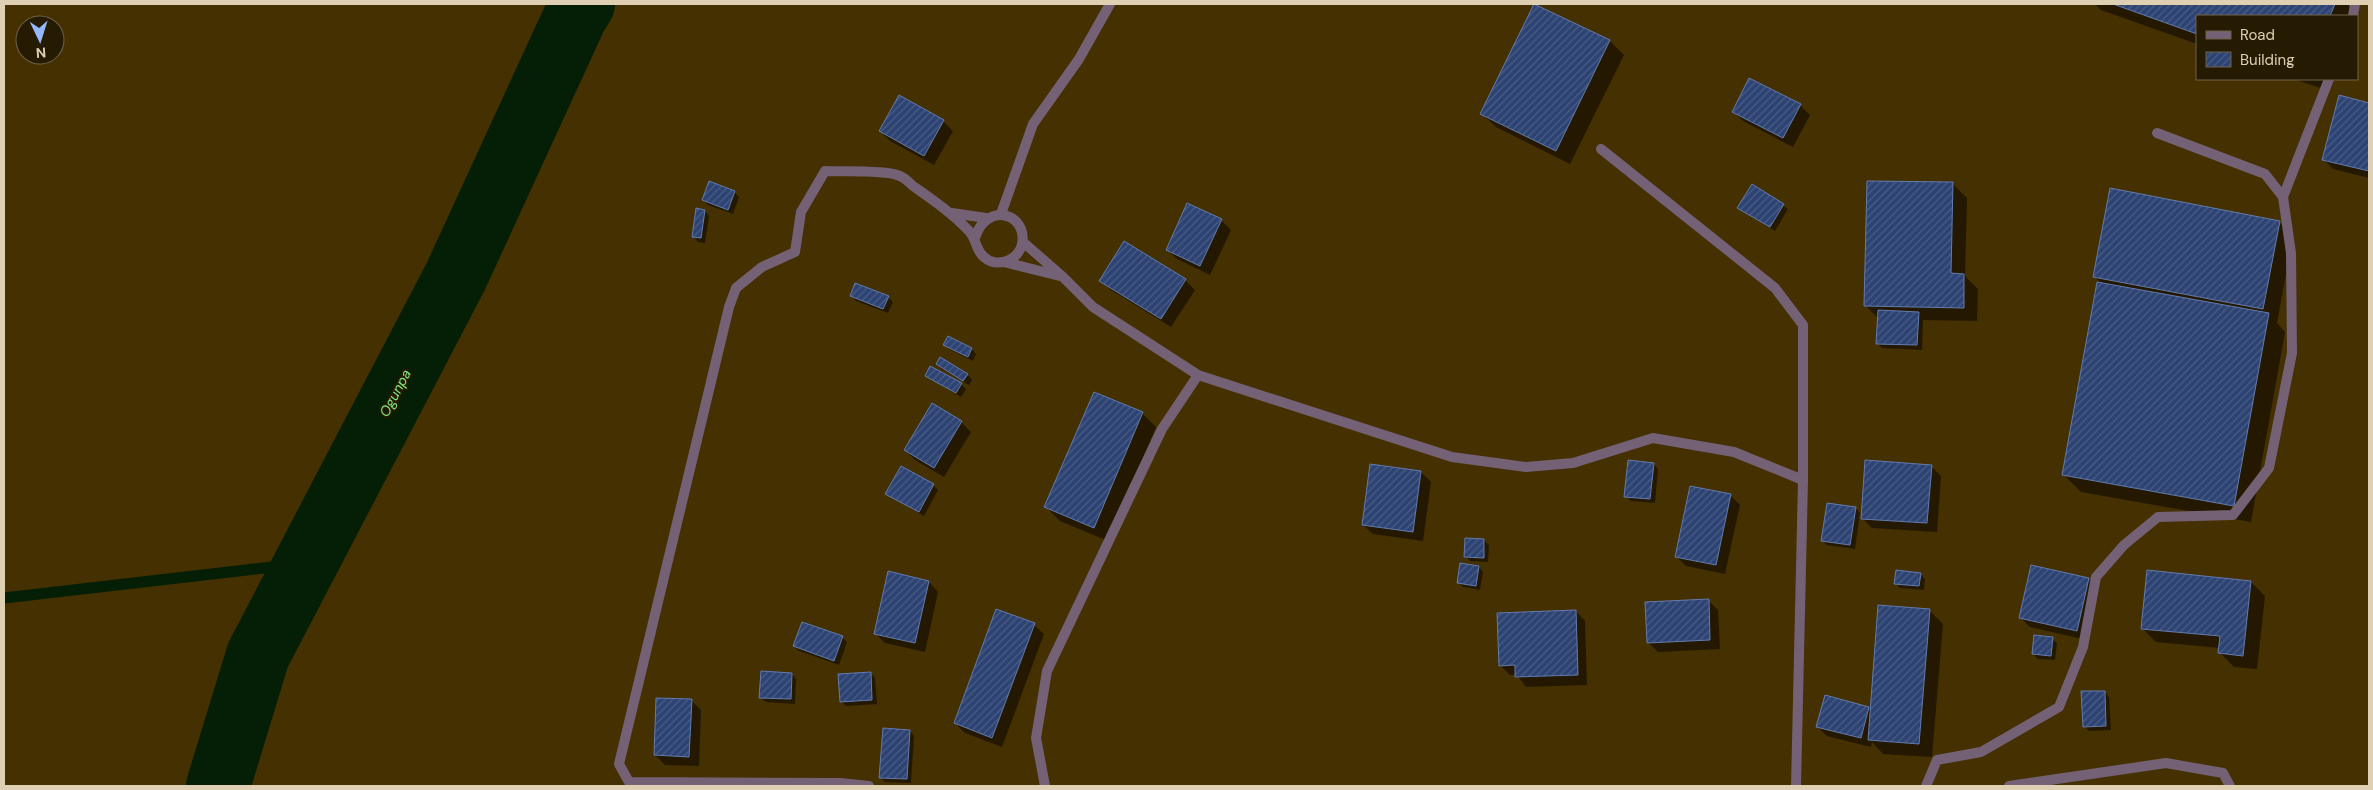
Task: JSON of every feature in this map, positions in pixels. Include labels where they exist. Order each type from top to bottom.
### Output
[{"type":"street","points":[[1001,214],[1033,124],[1079,59],[1110,4]]},
{"type":"street","points":[[1926,786],[1937,760],[1981,752],[2060,707],[2082,647],[2096,577],[2124,545],[2158,517],[2233,515],[2270,468],[2292,352],[2291,253],[2283,197],[2329,80]]},
{"type":"street","points":[[2157,133],[2265,174],[2283,197]]},
{"type":"street","points":[[1601,149],[1775,288],[1803,326],[1803,480],[1796,786]]},
{"type":"street","points":[[868,786],[840,783],[629,782],[619,764],[729,307],[736,288],[762,267],[795,252],[801,212],[825,172],[898,175],[952,213],[975,238]]},
{"type":"street","points":[[952,213],[986,218],[1001,214],[1009,216],[1020,227],[1023,242],[1063,277],[1093,307],[1198,375],[1452,457],[1526,467],[1573,463],[1653,438],[1734,452],[1803,480]]},
{"type":"street","points":[[986,218],[978,227],[975,238],[975,245],[983,257],[996,262],[1004,262],[1063,277]]},
{"type":"street","points":[[1004,262],[1016,255],[1023,242]]},
{"type":"street","points":[[1045,786],[1036,738],[1047,671],[1162,428],[1198,375]]},
{"type":"street","points":[[2010,786],[2166,763],[2223,774],[2230,786]]},
{"type":"building","points":[[1534,4],[1610,40],[1556,151],[1480,114]]},
{"type":"building","points":[[2113,4],[2335,4],[2330,15],[2196,15],[2196,34]]},
{"type":"building","points":[[1749,78],[1801,104],[1783,138],[1732,112]]},
{"type":"building","points":[[899,95],[944,120],[924,156],[879,131]]},
{"type":"building","points":[[2339,95],[2369,103],[2369,171],[2322,160]]},
{"type":"building","points":[[709,181],[735,191],[728,210],[702,200]]},
{"type":"building","points":[[1867,181],[1953,182],[1951,273],[1964,274],[1964,308],[1864,306]]},
{"type":"building","points":[[1752,184],[1784,204],[1770,227],[1737,208]]},
{"type":"building","points":[[2110,188],[2280,221],[2263,309],[2093,277]]},
{"type":"building","points":[[1187,203],[1222,219],[1200,266],[1166,250]]},
{"type":"building","points":[[696,208],[705,210],[701,238],[692,237]]},
{"type":"building","points":[[1124,241],[1186,279],[1161,319],[1099,281]]},
{"type":"building","points":[[2097,282],[2269,313],[2234,506],[2062,475]]},
{"type":"building","points":[[855,283],[889,296],[883,309],[850,296]]},
{"type":"building","points":[[1878,310],[1919,312],[1917,345],[1876,344]]},
{"type":"building","points":[[948,336],[972,348],[968,357],[943,345]]},
{"type":"building","points":[[940,357],[968,374],[963,381],[936,364]]},
{"type":"building","points":[[930,366],[962,383],[956,393],[925,376]]},
{"type":"building","points":[[1094,392],[1143,412],[1094,528],[1044,507]]},
{"type":"building","points":[[932,403],[962,421],[934,468],[904,450]]},
{"type":"building","points":[[1628,460],[1654,463],[1650,499],[1624,497]]},
{"type":"building","points":[[1865,460],[1932,465],[1927,523],[1861,519]]},
{"type":"building","points":[[1370,464],[1421,471],[1413,532],[1362,525]]},
{"type":"building","points":[[901,466],[934,484],[919,512],[885,494]]},
{"type":"building","points":[[1690,486],[1731,494],[1716,565],[1675,557]]},
{"type":"building","points":[[1827,503],[1856,507],[1850,545],[1821,541]]},
{"type":"building","points":[[1465,538],[1484,539],[1484,558],[1464,557]]},
{"type":"building","points":[[1460,563],[1479,566],[1476,586],[1457,583]]},
{"type":"building","points":[[2031,565],[2089,578],[2077,631],[2019,618]]},
{"type":"building","points":[[1896,570],[1921,573],[1919,586],[1894,584]]},
{"type":"building","points":[[2147,570],[2251,581],[2243,656],[2218,653],[2220,636],[2141,629]]},
{"type":"building","points":[[888,571],[929,581],[915,643],[874,634]]},
{"type":"building","points":[[1709,599],[1710,640],[1647,643],[1645,602]]},
{"type":"building","points":[[1878,605],[1930,609],[1919,744],[1868,740]]},
{"type":"building","points":[[996,609],[1035,623],[992,738],[954,723]]},
{"type":"building","points":[[1576,610],[1578,675],[1515,677],[1515,665],[1499,666],[1497,613]]},
{"type":"building","points":[[802,622],[843,636],[834,661],[793,646]]},
{"type":"building","points":[[2034,635],[2053,637],[2051,656],[2032,654]]},
{"type":"building","points":[[761,671],[792,673],[791,699],[759,698]]},
{"type":"building","points":[[871,672],[872,700],[840,702],[838,674]]},
{"type":"building","points":[[2081,691],[2105,691],[2106,726],[2083,727]]},
{"type":"building","points":[[1825,695],[1869,707],[1861,738],[1816,727]]},
{"type":"building","points":[[656,698],[692,699],[689,757],[654,755]]},
{"type":"building","points":[[883,728],[910,730],[907,779],[879,778]]},
{"type":"waterway","name":"Ogunpa","points":[[218,786],[258,655],[456,276],[576,15],[583,4]]},
{"type":"waterway","points":[[4,598],[307,563]]}]
